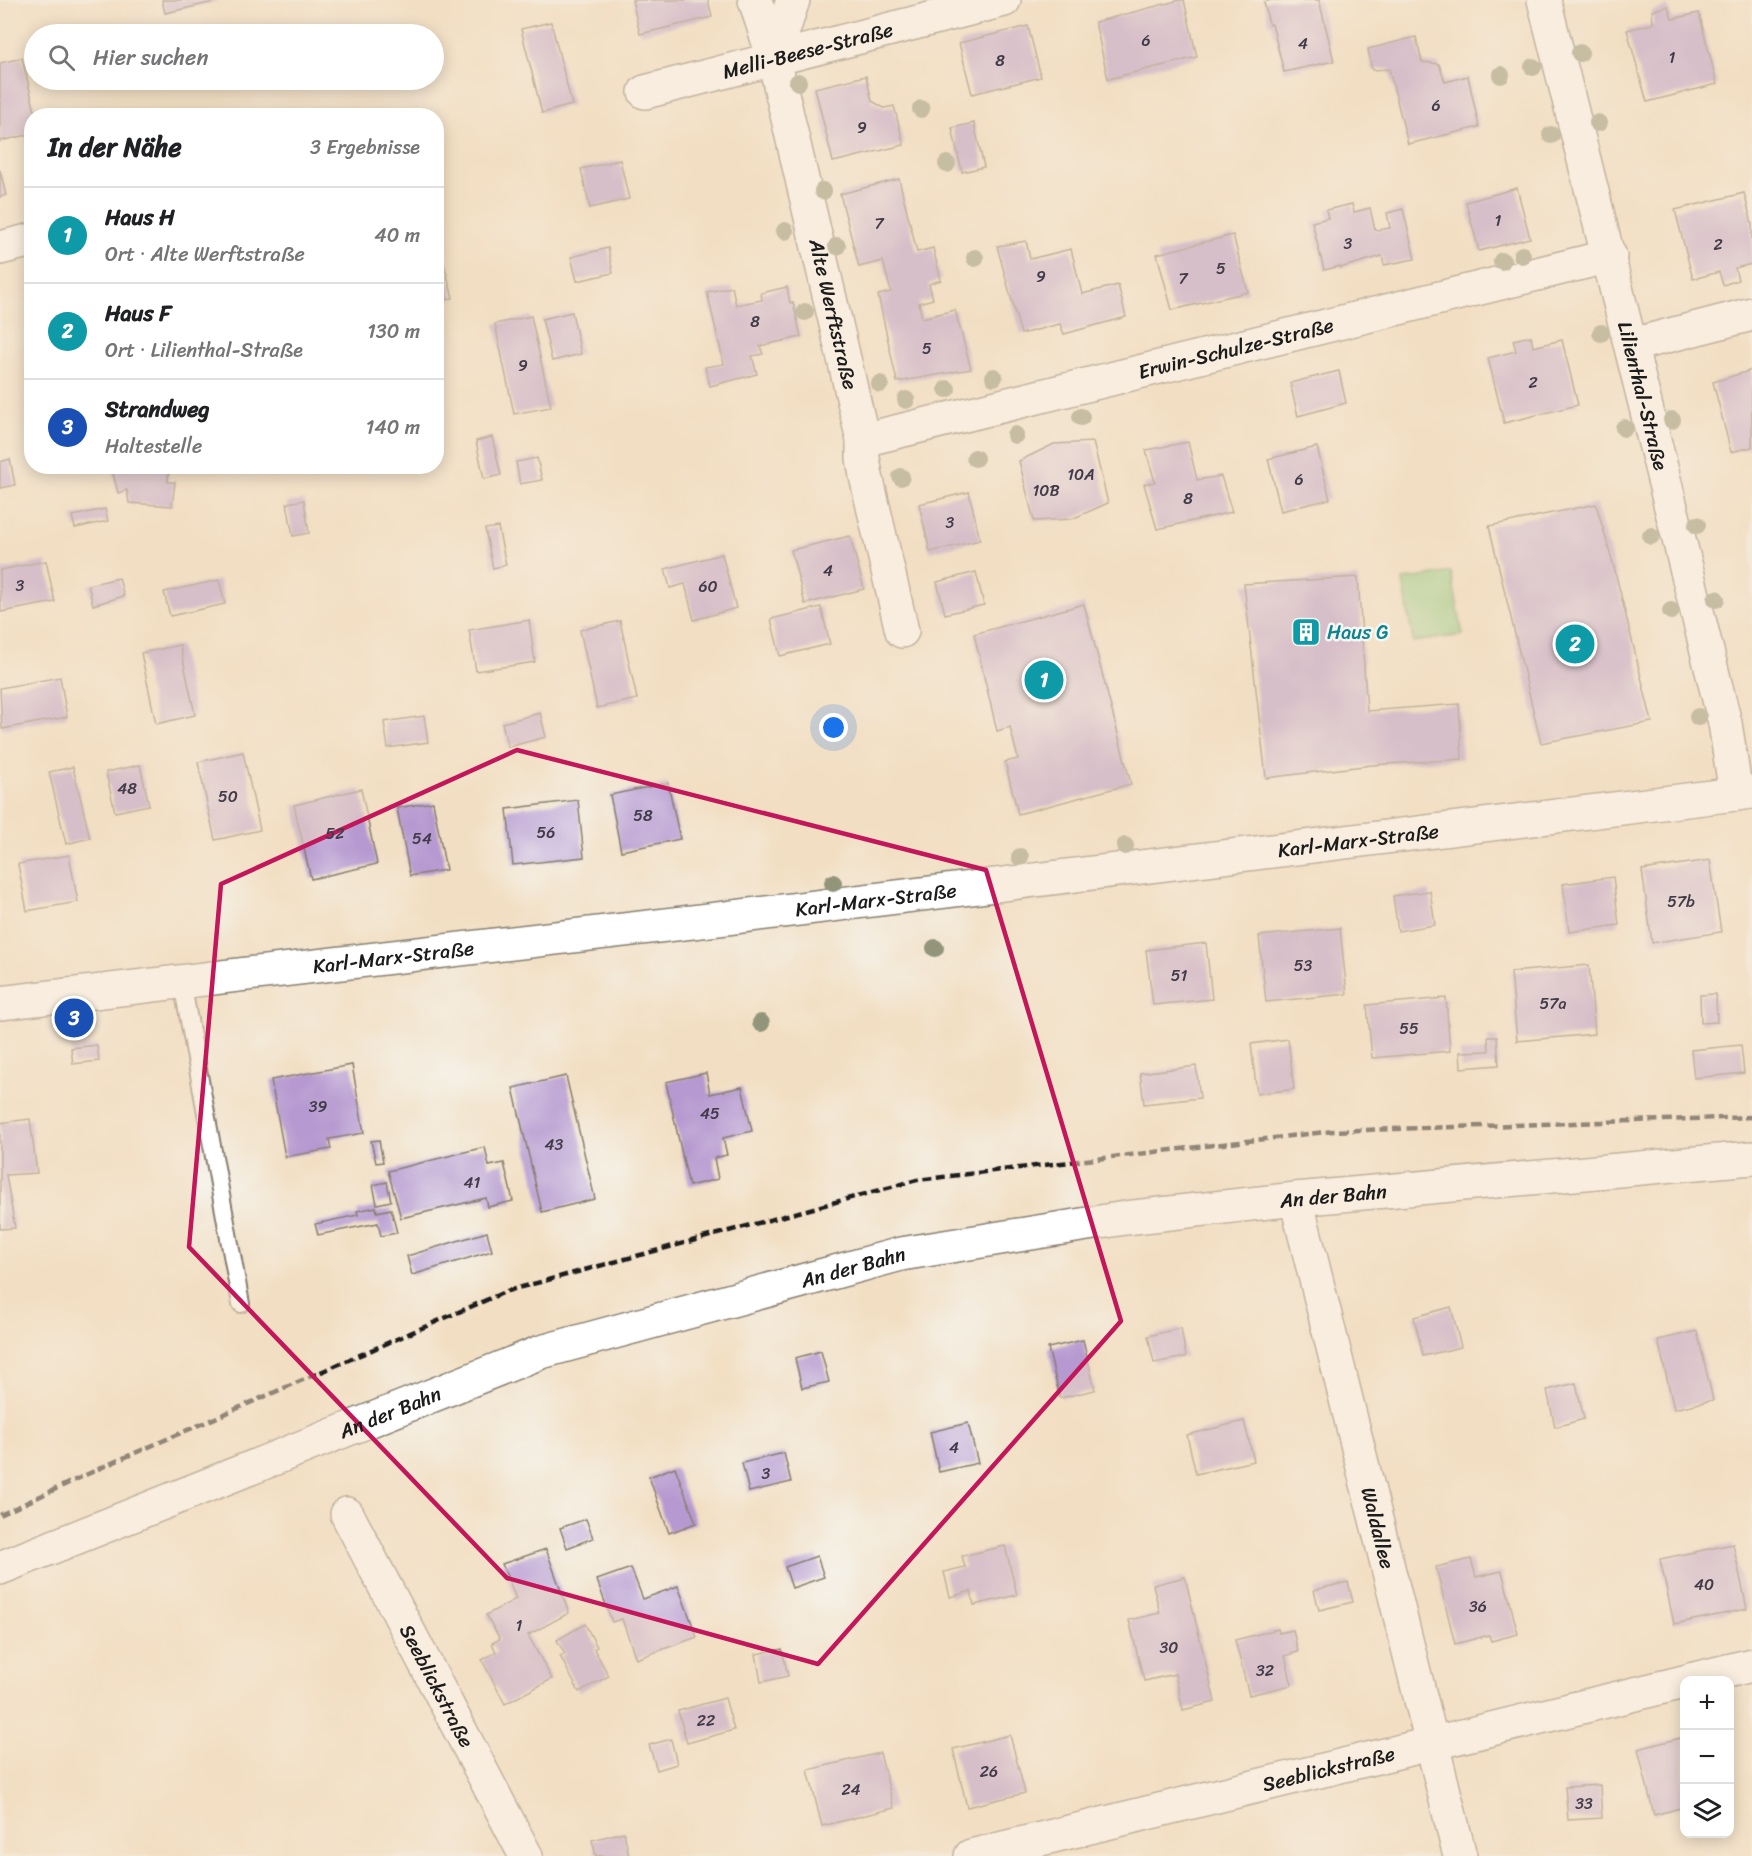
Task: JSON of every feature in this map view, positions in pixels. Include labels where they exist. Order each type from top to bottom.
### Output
[{"type":"street","name":"Alte Werftstraße","points":[[755,0],[774,59],[863,440],[866,477],[902,631]]},
{"type":"street","points":[[774,59],[793,0]]},
{"type":"street","name":"Melli-Beese-Straße","points":[[645,92],[1004,0]]},
{"type":"street","name":"Lilienthal-Straße","points":[[1544,0],[1744,793]]},
{"type":"street","points":[[0,248],[24,242]]},
{"type":"street","name":"Erwin-Schulze-Straße","points":[[863,440],[1610,256]]},
{"type":"street","points":[[1632,345],[1752,314]]},
{"type":"street","name":"Karl-Marx-Straße","points":[[0,1003],[726,918],[1744,793]]},
{"type":"street","name":"An der Bahn","points":[[0,1568],[541,1352],[902,1254],[1125,1218],[1296,1199],[1752,1158]]},
{"type":"street","name":"Waldallee","points":[[1296,1199],[1460,1856]]},
{"type":"street","name":"Seeblickstraße","points":[[347,1515],[526,1856]]},
{"type":"street","points":[[1707,1676],[1752,1665]]},
{"type":"street","name":"Seeblickstraße","points":[[971,1856],[1059,1846],[1433,1744],[1680,1683]]},
{"type":"lane","points":[[182,982],[241,1304]]},
{"type":"highlighted area","points":[[517,750],[986,870],[1121,1321],[818,1664],[507,1578],[189,1247],[221,884]]},
{"type":"green space","points":[[1451,572],[1463,635],[1413,642],[1403,580]]},
{"type":"building","points":[[162,0],[219,0],[219,1],[165,13]]},
{"type":"building","points":[[632,0],[708,0],[712,17],[640,34]]},
{"type":"building","points":[[1184,0],[1197,57],[1108,79],[1095,22]]},
{"type":"building","points":[[1319,0],[1334,61],[1284,72],[1264,2]]},
{"type":"building","points":[[1668,6],[1672,19],[1699,13],[1717,84],[1647,102],[1627,30],[1653,24],[1652,11]]},
{"type":"building","points":[[551,22],[572,105],[542,113],[521,29]]},
{"type":"building","points":[[1028,26],[1041,77],[972,94],[959,43]]},
{"type":"building","points":[[1416,37],[1422,62],[1439,64],[1445,82],[1468,76],[1479,127],[1408,144],[1389,69],[1372,70],[1368,49]]},
{"type":"building","points":[[22,58],[24,90],[30,90],[34,108],[24,108],[24,136],[0,141],[0,63]]},
{"type":"building","points":[[866,76],[872,101],[884,108],[894,106],[904,145],[833,162],[815,88]]},
{"type":"building","points":[[974,123],[984,167],[962,172],[952,128]]},
{"type":"building","points":[[620,160],[629,199],[590,208],[581,169]]},
{"type":"building","points":[[0,170],[6,195],[0,197]]},
{"type":"building","points":[[899,179],[917,252],[933,248],[941,280],[929,284],[933,299],[919,303],[922,318],[955,310],[971,369],[897,382],[878,295],[891,292],[883,261],[859,267],[840,194]]},
{"type":"building","points":[[1517,188],[1530,238],[1479,251],[1466,202]]},
{"type":"building","points":[[1744,193],[1752,224],[1752,264],[1735,268],[1738,280],[1723,285],[1719,272],[1693,279],[1675,210]]},
{"type":"building","points":[[1352,204],[1354,212],[1370,208],[1375,230],[1390,228],[1387,213],[1403,209],[1415,259],[1384,265],[1382,256],[1340,268],[1340,266],[1324,270],[1312,222],[1328,218],[1326,210]]},
{"type":"building","points":[[1233,235],[1248,292],[1172,310],[1157,254]]},
{"type":"building","points":[[1026,241],[1030,259],[1071,249],[1082,294],[1118,285],[1126,317],[1064,334],[1060,324],[1021,334],[997,246]]},
{"type":"building","points":[[608,248],[613,273],[577,281],[571,257]]},
{"type":"building","points":[[444,265],[453,298],[444,300]]},
{"type":"building","points":[[732,287],[736,305],[762,300],[761,293],[787,287],[801,337],[760,346],[763,354],[752,356],[757,374],[710,386],[705,367],[724,364],[707,292]]},
{"type":"building","points":[[572,312],[581,354],[552,361],[542,319]]},
{"type":"building","points":[[531,316],[551,407],[514,414],[495,324]]},
{"type":"building","points":[[1531,336],[1533,347],[1562,340],[1578,405],[1504,423],[1488,358],[1516,351],[1513,340]]},
{"type":"building","points":[[1752,370],[1752,447],[1731,452],[1713,382]]},
{"type":"building","points":[[1339,371],[1346,403],[1298,416],[1290,383]]},
{"type":"building","points":[[492,437],[501,475],[484,479],[476,441]]},
{"type":"building","points":[[1093,442],[1108,503],[1072,519],[1034,521],[1019,461],[1054,444]]},
{"type":"building","points":[[1188,442],[1197,480],[1221,476],[1232,512],[1157,529],[1144,484],[1155,482],[1146,450]]},
{"type":"building","points":[[1317,447],[1330,499],[1281,511],[1268,459]]},
{"type":"building","points":[[537,458],[542,480],[520,484],[516,462]]},
{"type":"building","points":[[10,459],[15,485],[0,488],[0,462]]},
{"type":"building","points":[[113,474],[168,474],[168,482],[175,482],[172,506],[129,503],[127,490],[118,493]]},
{"type":"building","points":[[969,492],[980,540],[930,552],[919,504]]},
{"type":"building","points":[[304,500],[309,533],[293,536],[287,503]]},
{"type":"building","points":[[1596,504],[1652,722],[1541,743],[1489,526]]},
{"type":"building","points":[[105,509],[108,521],[75,528],[72,516]]},
{"type":"building","points":[[498,527],[506,565],[493,568],[485,529]]},
{"type":"building","points":[[850,536],[864,589],[805,604],[791,550]]},
{"type":"building","points":[[722,554],[736,608],[694,620],[685,584],[670,588],[665,569]]},
{"type":"building","points":[[46,561],[55,602],[1,612],[0,570]]},
{"type":"building","points":[[976,572],[984,605],[945,614],[937,582]]},
{"type":"building","name":"Haus G","points":[[1358,577],[1367,711],[1459,704],[1462,759],[1372,765],[1266,778],[1244,584]]},
{"type":"building","points":[[119,578],[124,596],[93,605],[88,585]]},
{"type":"building","points":[[219,580],[225,604],[170,616],[164,592]]},
{"type":"building","points":[[1084,604],[1131,784],[1018,814],[1005,762],[1018,759],[1010,727],[997,731],[974,634]]},
{"type":"building","points":[[821,607],[830,644],[780,656],[771,619]]},
{"type":"building","points":[[529,620],[535,662],[476,671],[469,630]]},
{"type":"building","points":[[620,621],[637,699],[597,708],[580,630]]},
{"type":"building","points":[[180,645],[195,715],[156,724],[141,653]]},
{"type":"building","points":[[60,677],[67,717],[2,729],[0,688]]},
{"type":"building","points":[[540,713],[546,737],[508,747],[502,723]]},
{"type":"building","points":[[424,716],[428,742],[388,748],[384,722]]},
{"type":"building","points":[[243,752],[260,830],[215,840],[198,762]]},
{"type":"building","points":[[140,765],[149,805],[115,812],[106,772]]},
{"type":"building","points":[[73,767],[90,838],[66,844],[49,772]]},
{"type":"building","points":[[668,783],[680,839],[621,851],[610,795]]},
{"type":"building","points":[[361,789],[377,864],[311,879],[294,805]]},
{"type":"building","points":[[578,800],[584,857],[513,865],[507,809]]},
{"type":"building","points":[[433,802],[446,870],[410,876],[397,808]]},
{"type":"building","points":[[69,855],[78,902],[27,911],[18,864]]},
{"type":"building","points":[[1710,860],[1721,932],[1652,943],[1642,870]]},
{"type":"building","points":[[1613,877],[1619,925],[1569,932],[1563,884]]},
{"type":"building","points":[[1430,891],[1435,925],[1398,931],[1393,896]]},
{"type":"building","points":[[1340,928],[1347,994],[1266,1002],[1259,936]]},
{"type":"building","points":[[1206,943],[1212,999],[1153,1005],[1146,950]]},
{"type":"building","points":[[1589,965],[1595,1034],[1517,1041],[1511,972]]},
{"type":"building","points":[[1716,994],[1717,1022],[1701,1023],[1700,995]]},
{"type":"building","points":[[1446,998],[1450,1051],[1372,1058],[1367,1005]]},
{"type":"building","points":[[1488,1037],[1497,1037],[1499,1065],[1461,1068],[1460,1052],[1489,1051]]},
{"type":"building","points":[[1288,1039],[1294,1089],[1257,1094],[1251,1044]]},
{"type":"building","points":[[97,1045],[99,1061],[73,1064],[71,1048]]},
{"type":"building","points":[[1741,1045],[1744,1073],[1694,1078],[1691,1050]]},
{"type":"building","points":[[352,1065],[364,1133],[329,1139],[331,1149],[285,1157],[271,1080]]},
{"type":"building","points":[[1196,1066],[1200,1098],[1144,1104],[1140,1073]]},
{"type":"building","points":[[706,1073],[710,1094],[742,1087],[752,1131],[723,1138],[727,1155],[714,1158],[718,1179],[689,1186],[666,1082]]},
{"type":"building","points":[[566,1076],[595,1199],[542,1212],[513,1088]]},
{"type":"building","points":[[30,1119],[37,1173],[6,1175],[15,1228],[0,1229],[0,1123]]},
{"type":"building","points":[[379,1140],[383,1162],[376,1163],[371,1141]]},
{"type":"building","points":[[485,1147],[489,1166],[504,1163],[513,1201],[488,1207],[486,1198],[401,1218],[388,1171]]},
{"type":"building","points":[[387,1182],[391,1201],[377,1204],[373,1185]]},
{"type":"building","points":[[376,1207],[377,1212],[391,1209],[397,1233],[381,1236],[378,1223],[318,1235],[315,1224],[358,1215],[357,1211]]},
{"type":"building","points":[[487,1232],[492,1251],[412,1275],[407,1256]]},
{"type":"building","points":[[1451,1307],[1461,1347],[1423,1356],[1414,1317]]},
{"type":"building","points":[[1181,1328],[1186,1357],[1154,1363],[1148,1336]]},
{"type":"building","points":[[1697,1331],[1713,1400],[1674,1409],[1658,1340]]},
{"type":"building","points":[[1083,1340],[1095,1390],[1060,1398],[1048,1348]]},
{"type":"building","points":[[821,1351],[829,1382],[802,1388],[795,1358]]},
{"type":"building","points":[[1576,1383],[1584,1419],[1555,1427],[1547,1390]]},
{"type":"building","points":[[1244,1421],[1254,1461],[1196,1474],[1187,1435]]},
{"type":"building","points":[[968,1423],[978,1463],[939,1472],[930,1432]]},
{"type":"building","points":[[784,1453],[791,1482],[749,1492],[742,1463]]},
{"type":"building","points":[[675,1467],[696,1523],[669,1533],[649,1477]]},
{"type":"building","points":[[586,1519],[593,1538],[567,1548],[560,1528]]},
{"type":"building","points":[[1733,1544],[1747,1609],[1674,1624],[1660,1559]]},
{"type":"building","points":[[1005,1546],[1017,1595],[974,1605],[971,1591],[950,1597],[944,1572],[965,1567],[962,1556]]},
{"type":"building","points":[[546,1549],[569,1613],[528,1635],[552,1679],[505,1704],[482,1660],[496,1652],[492,1643],[500,1639],[486,1615],[516,1599],[502,1564]]},
{"type":"building","points":[[817,1556],[824,1577],[792,1588],[785,1567]]},
{"type":"building","points":[[1471,1559],[1476,1577],[1502,1571],[1518,1634],[1491,1641],[1489,1635],[1455,1644],[1436,1567]]},
{"type":"building","points":[[631,1568],[643,1599],[678,1586],[697,1637],[636,1659],[622,1619],[612,1622],[597,1580]]},
{"type":"building","points":[[1185,1577],[1215,1702],[1183,1710],[1175,1674],[1144,1681],[1129,1620],[1160,1613],[1153,1585]]},
{"type":"building","points":[[1348,1582],[1353,1602],[1319,1610],[1314,1590]]},
{"type":"building","points":[[585,1624],[597,1647],[594,1649],[609,1676],[579,1692],[560,1656],[565,1654],[557,1640]]},
{"type":"building","points":[[1278,1629],[1279,1633],[1293,1630],[1298,1652],[1285,1656],[1292,1685],[1249,1695],[1235,1640]]},
{"type":"building","points":[[782,1649],[788,1676],[761,1682],[756,1654]]},
{"type":"building","points":[[725,1698],[734,1730],[687,1743],[678,1711]]},
{"type":"building","points":[[1010,1735],[1025,1793],[967,1807],[953,1749]]},
{"type":"building","points":[[1680,1738],[1680,1808],[1654,1815],[1638,1749]]},
{"type":"building","points":[[671,1739],[677,1764],[657,1770],[649,1745]]},
{"type":"building","points":[[880,1753],[894,1808],[822,1826],[808,1770]]},
{"type":"building","points":[[1600,1785],[1602,1818],[1568,1820],[1565,1787]]},
{"type":"building","points":[[624,1832],[629,1856],[596,1856],[592,1840]]},
{"type":"railway","points":[[0,1515],[105,1466],[507,1291],[917,1180],[1333,1131],[1752,1117]]},
{"type":"place","name":"Haus G","points":[[1306,632]]},
{"type":"place","name":"Haus F","points":[[1575,644]]},
{"type":"place","name":"Haus H","points":[[1044,680]]},
{"type":"place","name":"Strandweg","points":[[74,1018]]}]
